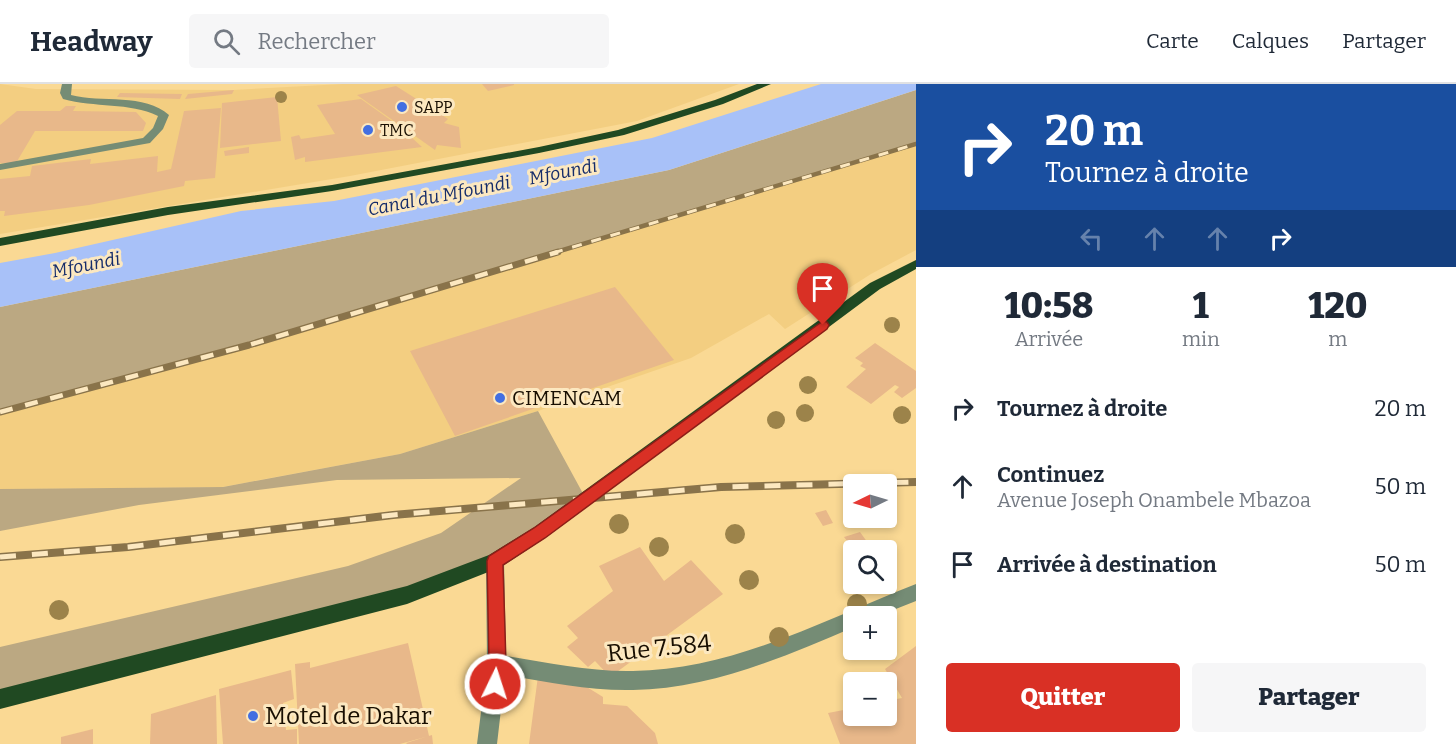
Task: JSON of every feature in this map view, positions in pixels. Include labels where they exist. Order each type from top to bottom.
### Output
[{"type":"main road","points":[[0,243],[168,211],[332,188],[620,133],[719,102],[766,84]]},
{"type":"main road","points":[[0,699],[373,604],[440,583],[495,561],[539,533],[683,429],[875,286],[916,264]]},
{"type":"street","points":[[0,167],[146,141],[158,129],[164,115],[130,105],[80,102],[67,98],[65,93],[67,84]]},
{"type":"street","points":[[487,744],[497,664],[495,561]]},
{"type":"street","points":[[882,606],[916,592]]},
{"type":"street","name":"Rue 7.584","points":[[497,664],[603,680],[635,680],[695,674],[752,659],[843,622]]},
{"type":"shaded area","points":[[0,84],[36,89],[233,90],[343,84],[739,84],[637,121],[350,176],[0,234]]},
{"type":"shaded area","points":[[916,90],[916,144],[249,345],[0,412],[0,307],[669,170]]},
{"type":"shaded area","points":[[916,144],[916,250],[871,274],[785,329],[769,314],[691,358],[538,411],[400,454],[222,487],[0,489],[0,412],[249,345]]},
{"type":"shaded area","points":[[538,411],[586,499],[476,569],[0,699],[0,647],[348,566],[441,533],[521,478],[337,480],[139,505],[0,531],[0,489],[223,487],[400,454]]},
{"type":"water","points":[[821,84],[916,84],[916,90],[669,170],[0,307],[0,263],[55,253],[241,211],[334,201],[652,138]]},
{"type":"building","points":[[482,84],[514,84],[514,85],[488,91]]},
{"type":"building","name":"SAPP","points":[[396,86],[448,119],[444,123],[459,127],[461,148],[437,145],[435,150],[357,95]]},
{"type":"building","points":[[234,90],[232,94],[185,99],[188,94]]},
{"type":"building","points":[[120,93],[182,94],[180,99],[117,97]]},
{"type":"building","points":[[277,97],[281,141],[220,148],[222,103]]},
{"type":"building","name":"TMC","points":[[361,99],[399,126],[422,147],[305,162],[305,157],[295,160],[291,137],[299,135],[301,139],[335,134],[317,105]]},
{"type":"building","points":[[66,106],[76,106],[73,111],[136,112],[146,123],[143,131],[35,131],[16,163],[0,163],[0,125],[17,111],[60,111]]},
{"type":"building","points":[[221,108],[215,178],[185,181],[184,186],[89,205],[4,216],[5,211],[0,211],[0,179],[30,176],[32,166],[91,159],[90,164],[158,156],[157,172],[171,169],[184,111]]},
{"type":"building","points":[[249,147],[249,153],[225,156],[224,151]]},
{"type":"building","name":"CIMENCAM","points":[[615,287],[674,360],[455,436],[410,351]]},
{"type":"building","points":[[875,343],[916,371],[916,388],[902,398],[894,392],[899,387],[895,385],[871,404],[846,387],[866,369],[860,366],[863,363],[855,358]]},
{"type":"building","points":[[826,510],[833,523],[823,526],[815,513]]},
{"type":"building","points":[[860,532],[866,540],[846,540],[844,537]]},
{"type":"building","points":[[640,547],[664,581],[691,560],[723,594],[610,677],[595,661],[588,667],[567,647],[578,638],[567,626],[613,591],[599,566]]},
{"type":"building","points":[[408,643],[429,736],[400,744],[299,744],[295,664],[310,662],[310,668]]},
{"type":"building","points":[[916,646],[916,744],[840,744],[828,713],[843,710],[843,726],[897,726],[897,699],[902,698],[897,689],[897,672],[887,672],[885,669]]},
{"type":"building","name":"Motel de Dakar","points":[[291,670],[294,699],[283,703],[286,730],[297,729],[297,744],[223,744],[219,689]]},
{"type":"building","points":[[538,676],[582,684],[603,697],[603,704],[627,706],[655,733],[658,744],[529,744]]},
{"type":"building","points":[[216,695],[217,744],[150,744],[151,714]]},
{"type":"building","points":[[93,729],[93,744],[61,744],[61,737]]},
{"type":"building","points":[[432,735],[433,744],[406,743]]},
{"type":"railway","points":[[553,253],[916,144]]},
{"type":"railway","points":[[0,412],[249,345],[558,252]]},
{"type":"railway","points":[[0,557],[128,547],[393,515],[721,487],[916,482]]},
{"type":"place","name":"SAPP","points":[[402,107]]},
{"type":"place","name":"TMC","points":[[368,130]]},
{"type":"place","name":"CIMENCAM","points":[[500,398]]},
{"type":"place","name":"Motel de Dakar","points":[[253,716]]},
{"type":"route","points":[[495,684],[497,664],[495,561],[539,533],[823,325]]},
{"type":"water label","name":"Mfoundi","points":[[563,172]]},
{"type":"water label","name":"Canal du Mfoundi","points":[[439,196]]},
{"type":"water label","name":"Mfoundi","points":[[86,265]]}]
